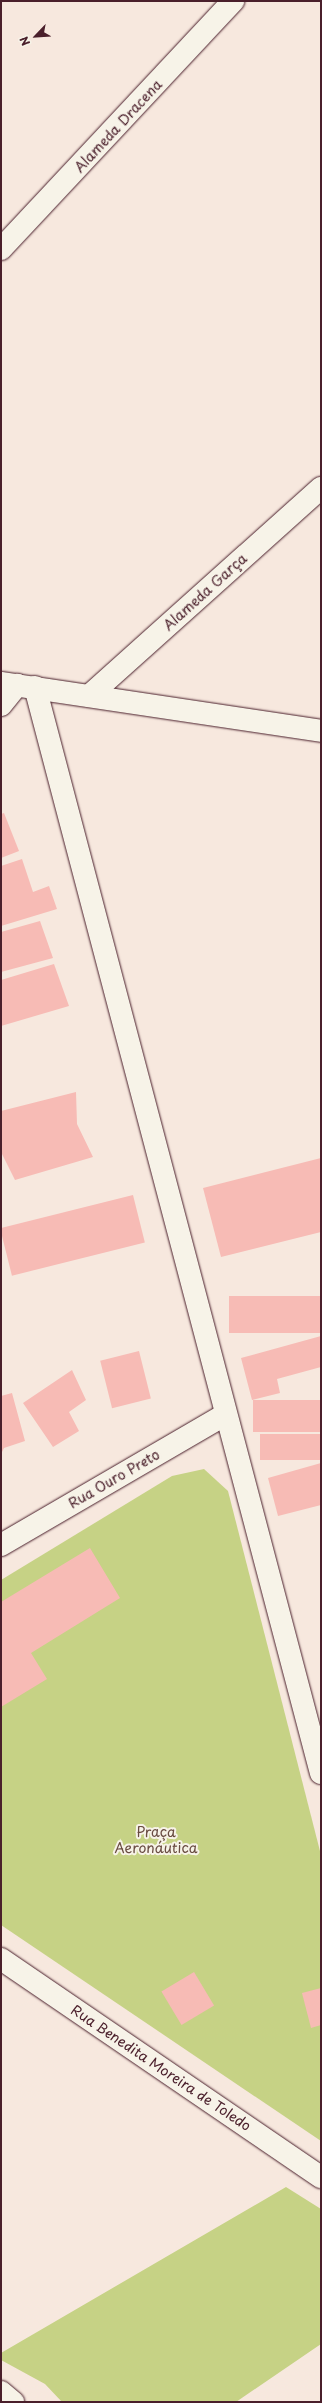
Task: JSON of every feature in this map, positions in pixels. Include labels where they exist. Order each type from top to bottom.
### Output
[{"type":"street","name":"Alameda Dracena","points":[[1,249],[233,1]]},
{"type":"street","name":"Alameda Garça","points":[[89,696],[321,488]]},
{"type":"street","points":[[18,685],[321,731]]},
{"type":"street","points":[[1,705],[18,685]]},
{"type":"street","points":[[18,685],[226,1414],[321,1773]]},
{"type":"street","name":"Rua Ouro Preto","points":[[6,1536],[226,1414]]},
{"type":"street","name":"Rua Benedita Moreira de Toledo","points":[[1,1959],[321,2177]]},
{"type":"street","points":[[1,2392],[13,2402]]},
{"type":"green space","name":"Praça Aeronáutica","points":[[204,1469],[228,1491],[321,1855],[321,2141],[1,1925],[1,1580],[172,1476]]},
{"type":"green space","points":[[286,2187],[321,2209],[321,2344],[236,2402],[62,2402],[45,2384],[1,2360],[1,2353]]},
{"type":"building","points":[[4,813],[19,851],[1,858],[1,814]]},
{"type":"building","points":[[22,859],[33,892],[49,886],[57,909],[1,926],[1,866]]},
{"type":"building","points":[[40,921],[53,958],[1,972],[1,932]]},
{"type":"building","points":[[54,964],[69,1006],[1,1026],[1,980]]},
{"type":"building","points":[[76,1092],[77,1124],[93,1157],[15,1180],[1,1152],[1,1111]]},
{"type":"building","points":[[321,1158],[321,1232],[221,1257],[203,1188]]},
{"type":"building","points":[[133,1195],[145,1243],[12,1276],[1,1228]]},
{"type":"building","points":[[229,1296],[321,1296],[321,1333],[229,1333]]},
{"type":"building","points":[[321,1336],[321,1367],[277,1379],[280,1393],[252,1400],[241,1358]]},
{"type":"building","points":[[139,1351],[151,1399],[112,1408],[100,1361]]},
{"type":"building","points":[[72,1370],[86,1400],[69,1412],[79,1431],[53,1447],[23,1403]]},
{"type":"building","points":[[12,1393],[25,1441],[4,1448],[1,1454],[1,1396]]},
{"type":"building","points":[[253,1400],[321,1400],[321,1432],[253,1432]]},
{"type":"building","points":[[260,1434],[321,1434],[321,1460],[260,1460]]},
{"type":"building","points":[[321,1463],[321,1505],[278,1516],[268,1478]]},
{"type":"building","points":[[90,1548],[120,1598],[31,1653],[47,1679],[1,1707],[1,1602]]},
{"type":"building","points":[[194,1972],[214,2005],[182,2025],[161,1992]]},
{"type":"building","points":[[321,1988],[321,2025],[311,2028],[302,1993]]}]
